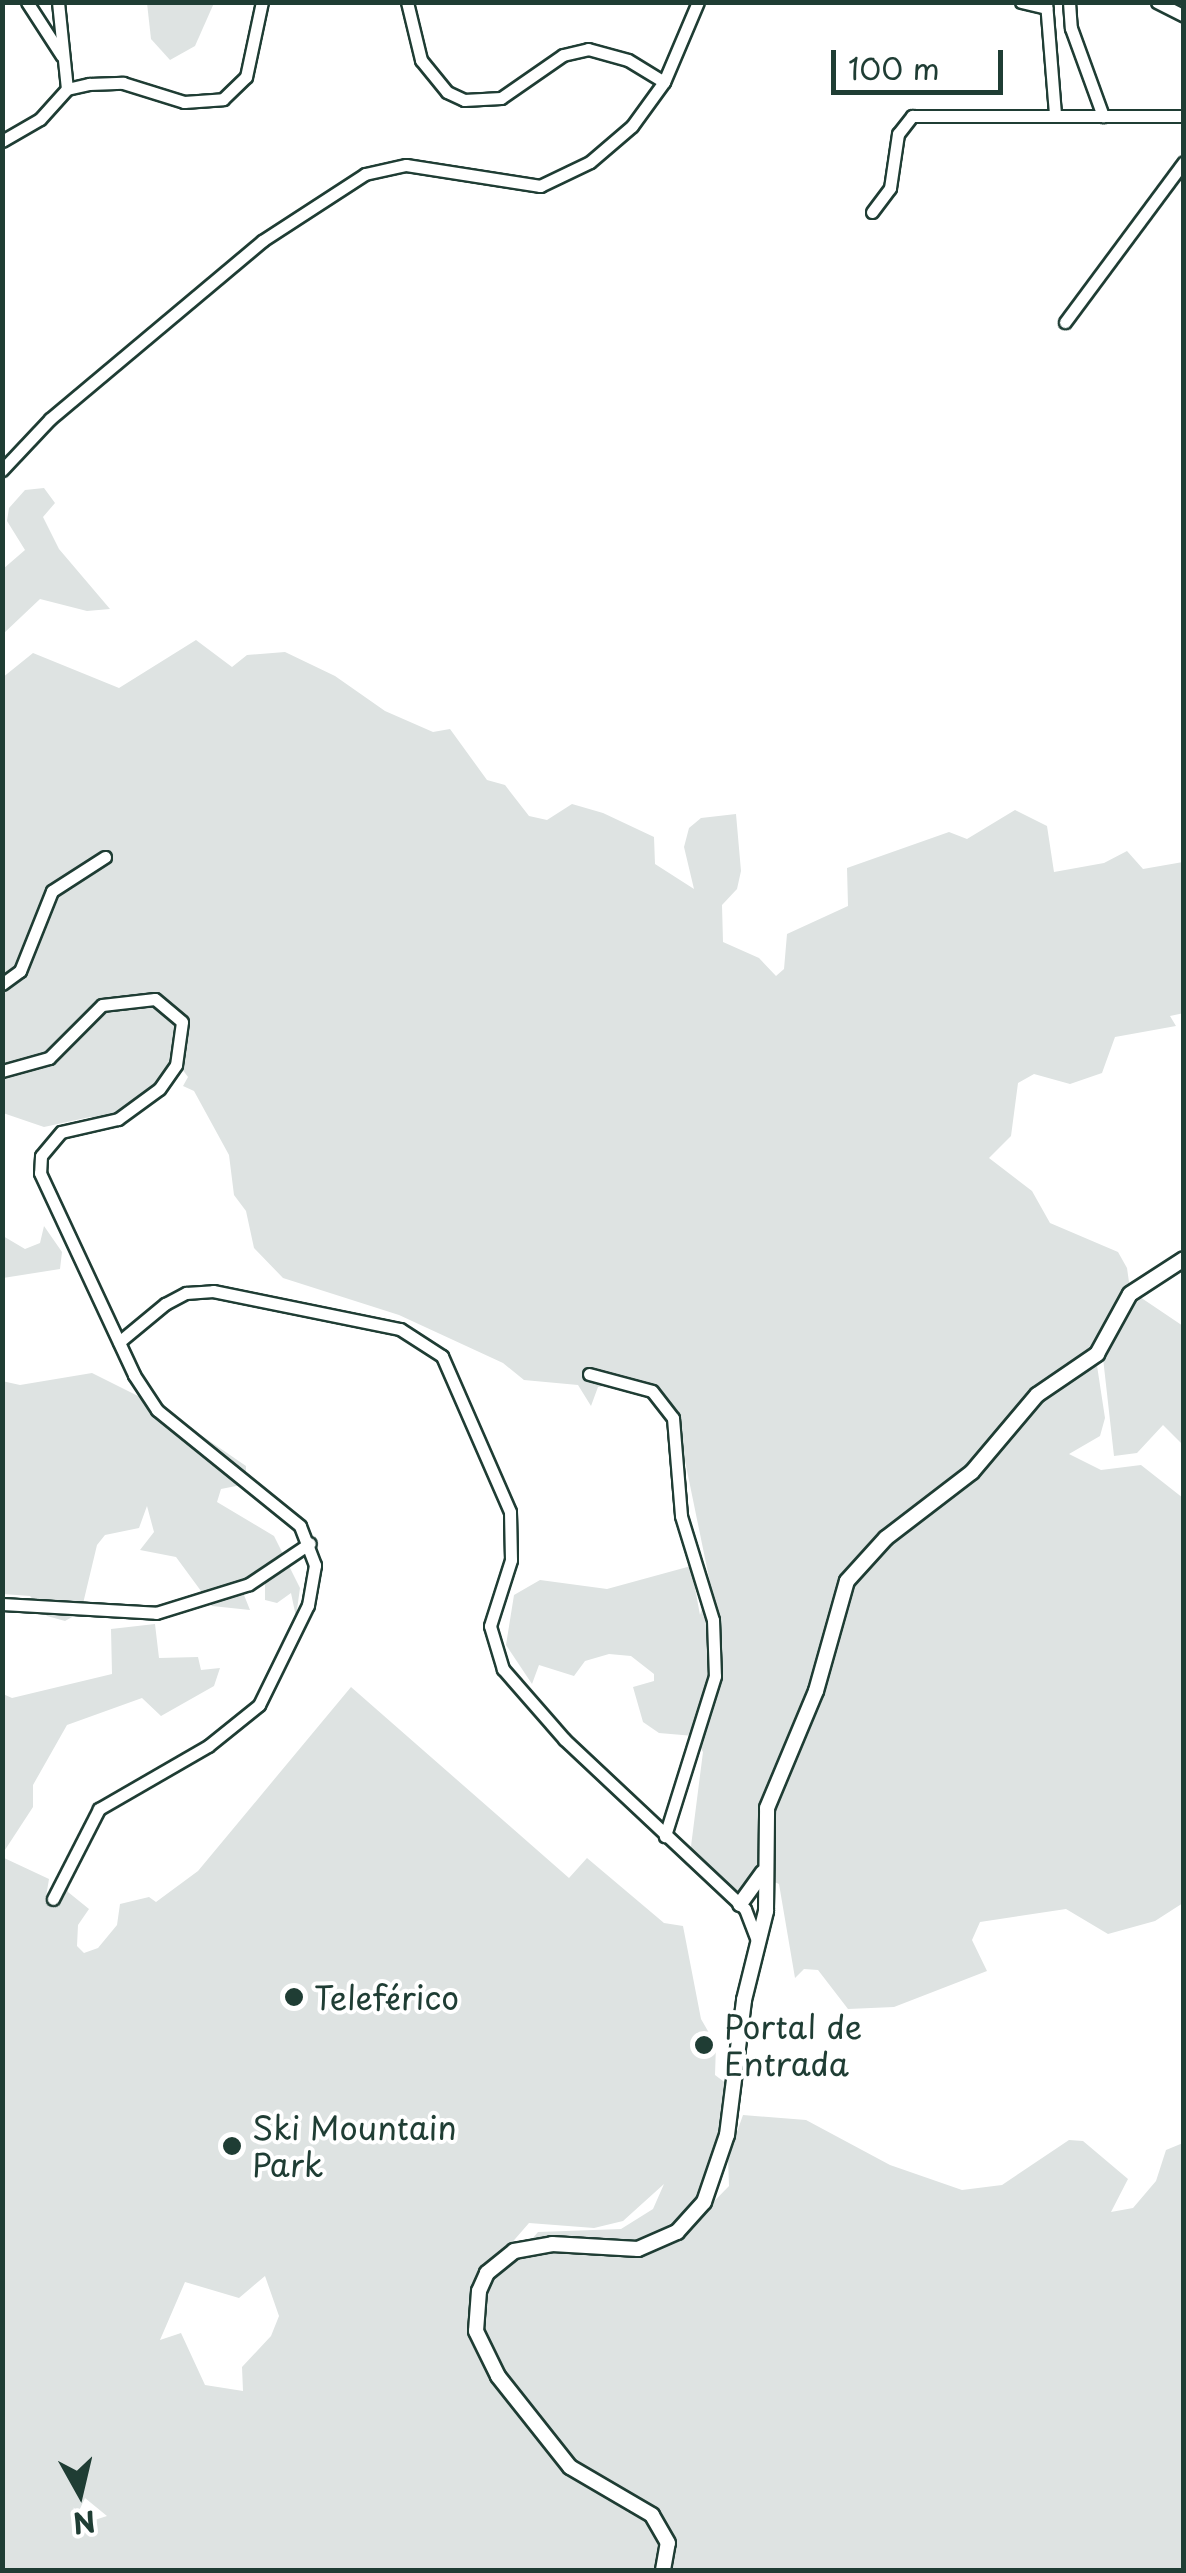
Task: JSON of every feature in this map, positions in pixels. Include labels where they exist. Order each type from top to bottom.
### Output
[{"type":"street","points":[[27,2],[62,56]]},
{"type":"street","points":[[58,2],[68,89]]},
{"type":"street","points":[[2,141],[40,119],[68,89],[111,82],[184,102],[223,99],[246,77],[262,2]]},
{"type":"street","points":[[407,2],[422,60],[447,92],[464,100],[501,98],[563,55],[588,49],[628,60],[664,82]]},
{"type":"street","points":[[2,470],[50,420],[262,240],[365,174],[406,165],[527,185],[554,182],[632,126],[664,82],[698,2]]},
{"type":"street","points":[[1021,2],[1046,5],[1055,113]]},
{"type":"street","points":[[1069,2],[1071,28],[1103,116]]},
{"type":"street","points":[[1157,2],[1184,16]]},
{"type":"street","points":[[872,212],[890,188],[898,134],[912,116],[1184,116]]},
{"type":"street","points":[[1065,322],[1184,162]]},
{"type":"street","points":[[2,984],[20,971],[52,891],[105,858]]},
{"type":"street","points":[[2,1070],[49,1058],[102,1005],[155,999],[182,1022],[176,1065],[138,1110],[61,1132],[48,1142],[40,1173],[46,1193],[157,1410],[300,1526],[310,1543],[314,1586],[259,1705],[208,1746],[99,1809],[54,1899]]},
{"type":"street","points":[[663,2570],[664,2530],[633,2500],[570,2466],[546,2442],[484,2353],[475,2311],[488,2273],[514,2251],[552,2244],[638,2250],[662,2242],[692,2218],[714,2182],[728,2135],[757,1941],[766,1911],[768,1808],[816,1691],[840,1598],[855,1569],[972,1472],[1037,1395],[1096,1354],[1130,1294],[1184,1259]]},
{"type":"street","points":[[120,1342],[165,1304],[186,1293],[213,1291],[400,1329],[442,1356],[512,1523],[511,1560],[490,1626],[492,1648],[535,1709],[742,1906],[757,1941]]},
{"type":"street","points":[[589,1374],[652,1391],[673,1418],[681,1516],[713,1620],[715,1676],[665,1836]]},
{"type":"street","points":[[2,1604],[156,1612],[249,1584],[310,1543]]},
{"type":"street","points":[[742,1906],[765,1867]]},
{"type":"street","points":[[742,1906],[766,1911]]},
{"type":"shaded area","points":[[147,2],[214,3],[195,46],[170,60],[151,39]]},
{"type":"shaded area","points":[[44,488],[55,503],[43,517],[59,549],[110,609],[87,611],[40,599],[3,634],[3,569],[25,550],[7,521],[9,508],[25,490]]},
{"type":"shaded area","points":[[196,640],[232,667],[247,655],[285,652],[335,676],[385,711],[433,732],[450,729],[487,780],[505,785],[529,816],[547,820],[572,804],[603,813],[654,837],[655,864],[694,889],[684,847],[689,828],[701,818],[736,814],[741,871],[737,889],[722,905],[723,942],[759,958],[776,976],[784,969],[787,934],[848,906],[847,868],[949,832],[967,839],[1015,810],[1047,826],[1054,872],[1104,863],[1127,851],[1143,869],[1183,862],[1184,1013],[1170,1016],[1176,1026],[1115,1037],[1102,1073],[1070,1084],[1034,1074],[1018,1083],[1011,1136],[989,1158],[1032,1191],[1050,1223],[1118,1252],[1127,1268],[1130,1289],[1096,1359],[1105,1418],[1100,1436],[1069,1454],[1101,1470],[1141,1465],[1183,1498],[1183,1903],[1155,1921],[1108,1934],[1066,1909],[980,1922],[972,1940],[987,1971],[894,2007],[848,2009],[818,1970],[804,1969],[795,1978],[779,1884],[761,1876],[734,1900],[690,1854],[703,1752],[694,1736],[659,1733],[643,1722],[633,1687],[654,1681],[654,1674],[631,1656],[609,1654],[585,1661],[574,1676],[539,1665],[532,1684],[506,1645],[514,1595],[540,1580],[607,1589],[691,1566],[700,1615],[704,1602],[715,1607],[677,1422],[647,1393],[612,1384],[598,1387],[591,1406],[578,1385],[524,1380],[503,1363],[399,1315],[283,1278],[254,1248],[246,1211],[234,1195],[229,1155],[194,1091],[183,1086],[188,1077],[182,1069],[124,1124],[90,1117],[44,1127],[3,1113],[2,678],[33,653],[119,688]]},
{"type":"shaded area","points":[[44,1226],[62,1252],[60,1269],[3,1278],[3,1236],[25,1249],[40,1243]]},
{"type":"shaded area","points":[[1140,1297],[1183,1326],[1183,1445],[1163,1425],[1137,1453],[1114,1456],[1103,1358],[1125,1310]]},
{"type":"shaded area","points":[[92,1373],[160,1407],[246,1466],[246,1484],[221,1489],[217,1502],[274,1536],[300,1588],[296,1617],[291,1593],[277,1603],[265,1600],[265,1574],[248,1580],[244,1595],[250,1610],[212,1606],[176,1557],[140,1550],[154,1532],[147,1506],[139,1528],[105,1535],[97,1545],[81,1612],[65,1621],[47,1616],[30,1596],[3,1594],[2,1381],[20,1385]]},
{"type":"shaded area","points":[[155,1624],[159,1658],[198,1657],[201,1670],[220,1668],[214,1686],[161,1716],[142,1698],[67,1725],[33,1785],[33,1807],[3,1853],[3,1694],[12,1698],[112,1674],[111,1629]]},
{"type":"shaded area","points":[[351,1687],[569,1878],[587,1858],[664,1923],[683,1926],[701,2019],[716,2045],[715,2075],[727,2084],[724,2128],[688,2228],[729,2186],[728,2157],[743,2115],[806,2120],[890,2165],[962,2190],[1002,2185],[1069,2140],[1083,2141],[1128,2179],[1111,2212],[1133,2208],[1156,2181],[1166,2150],[1183,2143],[1183,2570],[3,2570],[2,1857],[49,1879],[45,1903],[60,1899],[68,1883],[68,1892],[89,1909],[78,1925],[77,1946],[84,1953],[98,1948],[117,1925],[120,1904],[149,1897],[156,1902],[198,1871]],"holes":[[[664,2184],[653,2209],[621,2229],[538,2232],[525,2247],[509,2246],[529,2223],[594,2228],[623,2221]],[[265,2276],[279,2316],[271,2336],[242,2367],[243,2391],[205,2385],[181,2333],[160,2340],[185,2282],[239,2298]],[[85,2498],[107,2516],[73,2527]]]},
{"type":"place","name":"Teleférico","points":[[294,1997]]},
{"type":"place","name":"Portal de Entrada","points":[[704,2045]]},
{"type":"place","name":"Ski Mountain Park","points":[[232,2146]]}]
